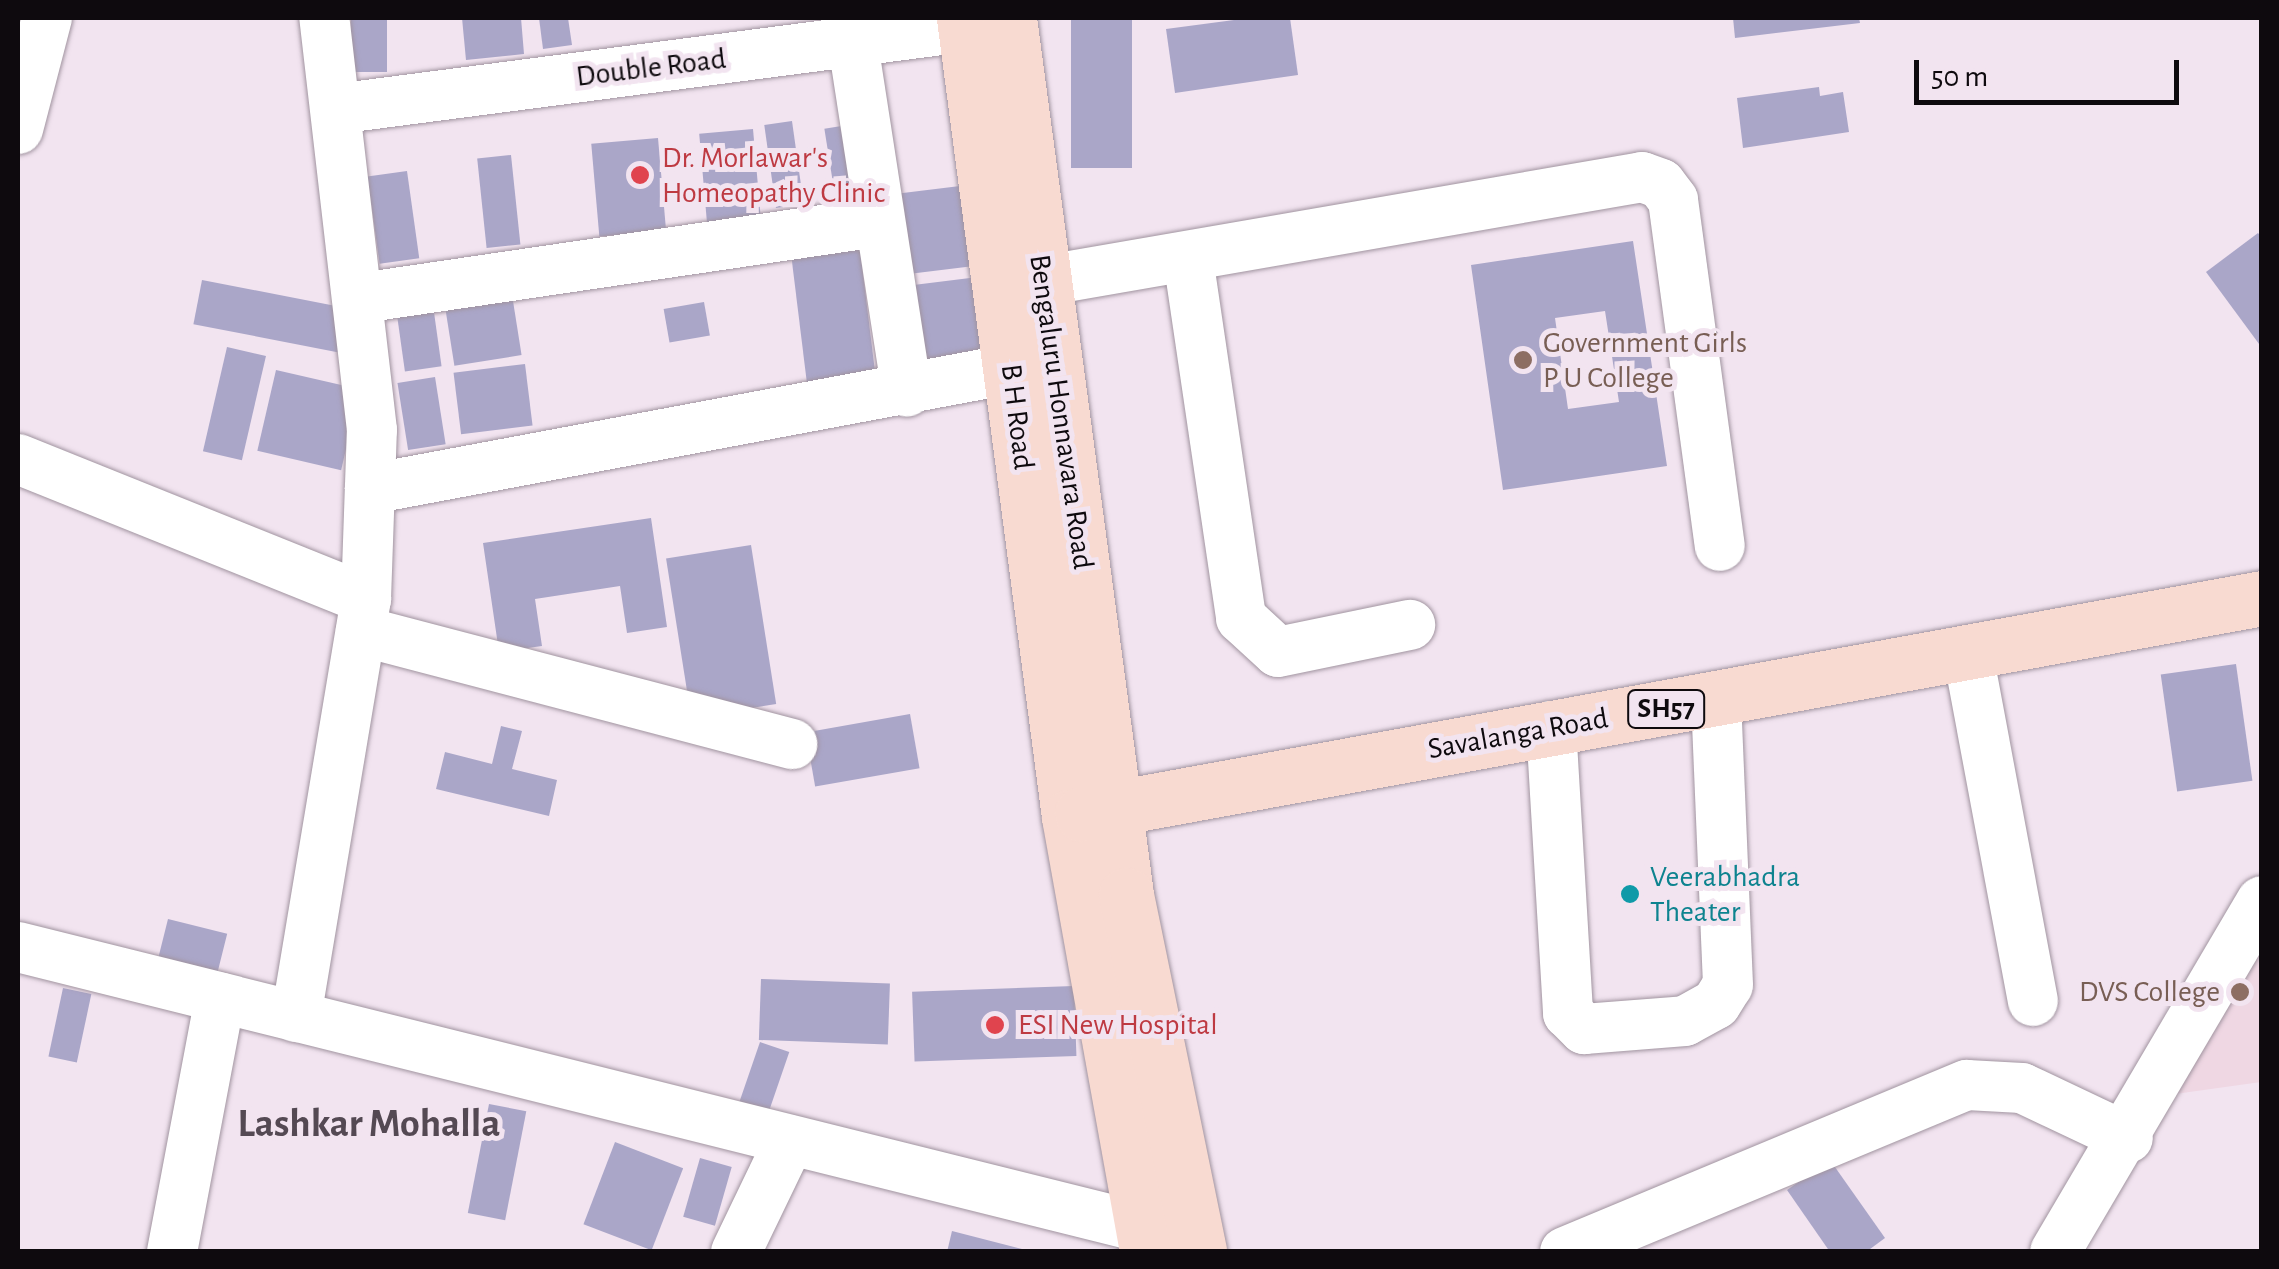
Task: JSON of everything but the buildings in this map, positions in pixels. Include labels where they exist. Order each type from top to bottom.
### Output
[{"type":"main road","name":"Bengaluru Honnavara Road","points":[[980,21],[1042,281],[1093,812]]},
{"type":"main road","name":"B H Road","points":[[980,21],[1010,369],[1093,812]]},
{"type":"main road","name":"Savalanga Road","points":[[1093,812],[1551,726],[1716,702],[2262,598]]},
{"type":"main road","points":[[1093,812],[1145,1240]]},
{"type":"main road","points":[[1093,812],[1199,1252]]},
{"type":"street","points":[[18,129],[47,18]]},
{"type":"street","points":[[296,1017],[363,615],[370,489],[361,298],[324,18]]},
{"type":"street","name":"Double Road","points":[[336,109],[851,30],[980,21]]},
{"type":"street","points":[[851,30],[877,222],[908,392]]},
{"type":"street","points":[[1042,281],[1642,178],[1660,184],[1673,200],[1720,546]]},
{"type":"street","points":[[361,298],[877,222]]},
{"type":"street","points":[[1188,258],[1241,618],[1278,652],[1410,626]]},
{"type":"street","points":[[370,489],[908,392],[1010,369]]},
{"type":"street","points":[[18,459],[363,615],[792,744]]},
{"type":"street","points":[[1968,654],[2033,1001]]},
{"type":"street","points":[[1551,726],[1568,1013],[1584,1028],[1685,1021],[1716,1004],[1728,985],[1716,702]]},
{"type":"street","points":[[2055,1252],[2128,1138],[2262,900]]},
{"type":"street","points":[[18,947],[790,1140],[1145,1240]]},
{"type":"street","points":[[172,1252],[220,997]]},
{"type":"street","points":[[1564,1252],[1967,1085],[2022,1088],[2128,1138]]},
{"type":"street","points":[[736,1252],[790,1140]]},
{"type":"shaded area","name":"DVS College","points":[[2261,902],[2261,1082],[2168,1095]]},
{"type":"place","name":"Dr. Morlawar's Homeopathy Clinic","points":[[640,175]]},
{"type":"place","name":"Government Girls P U College","points":[[1523,360]]},
{"type":"place","name":"Veerabhadra Theater","points":[[1630,894]]},
{"type":"place","name":"DVS College","points":[[2240,992]]},
{"type":"place","name":"ESI New Hospital","points":[[995,1025]]},
{"type":"district","name":"Lashkar Mohalla","points":[[369,1124]]}]
